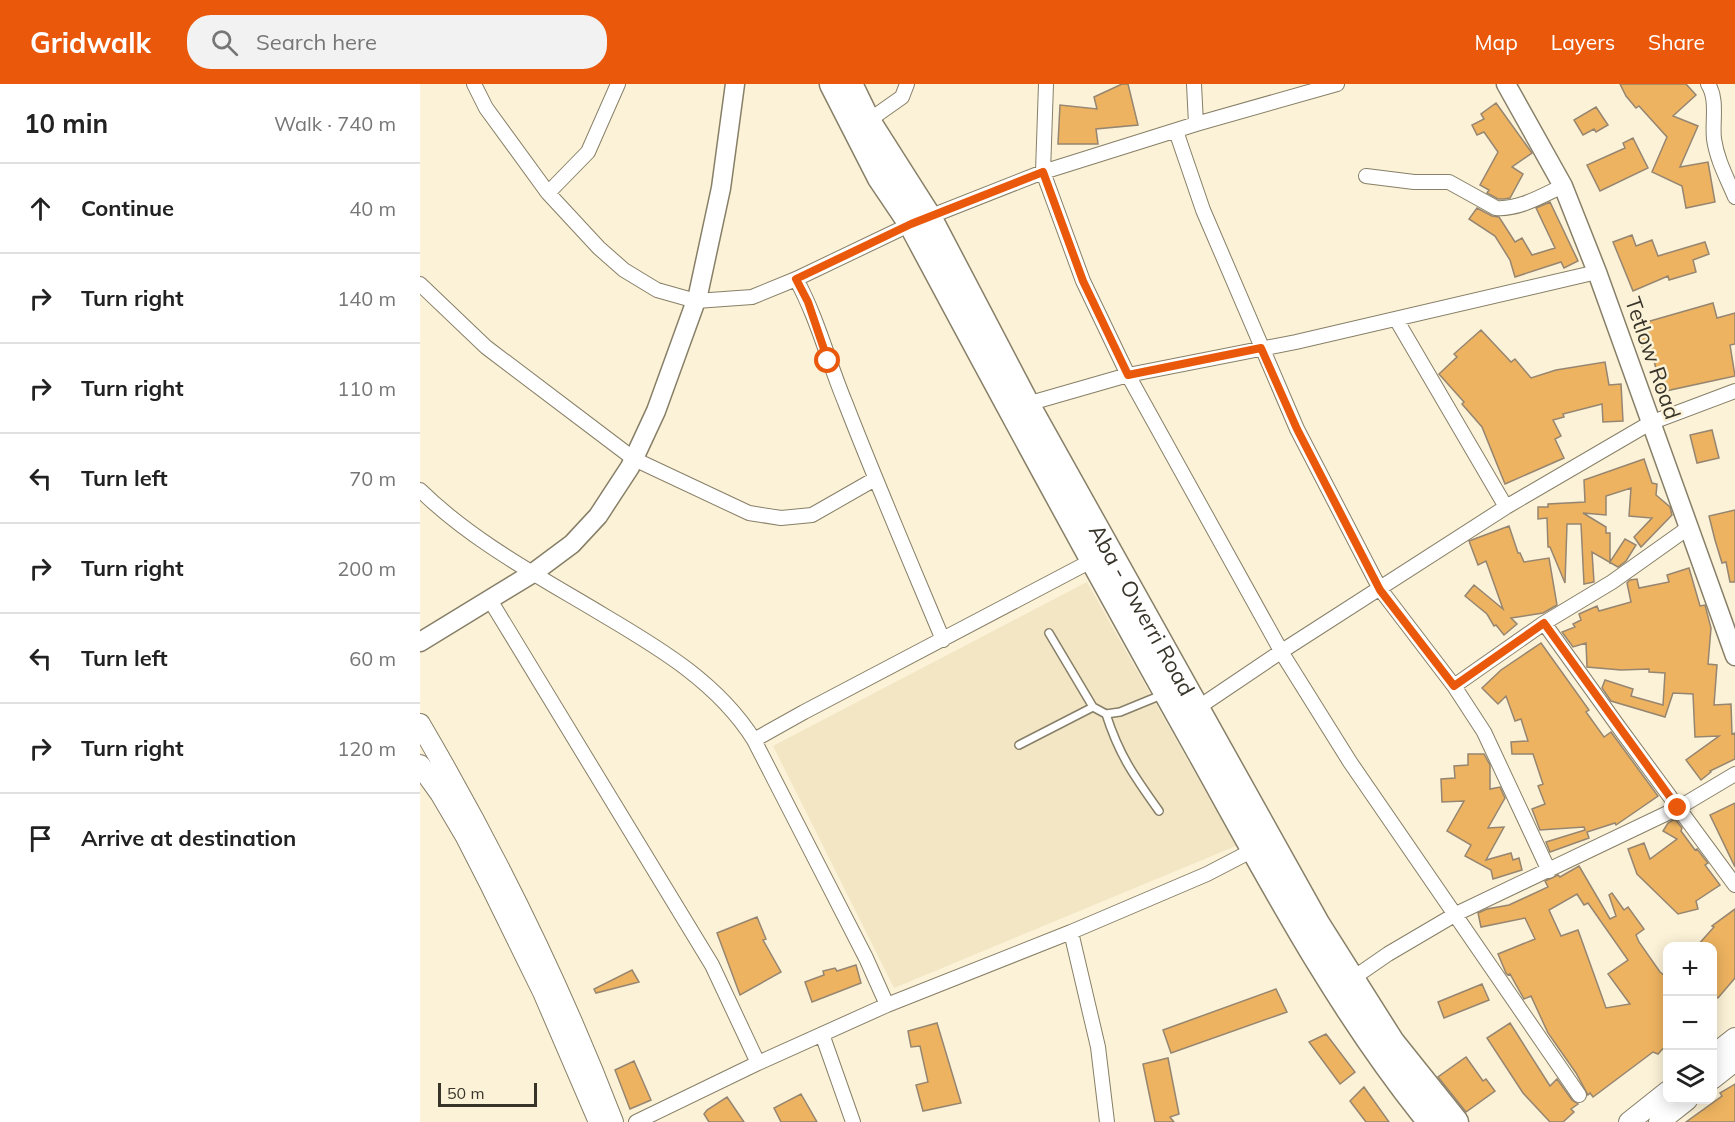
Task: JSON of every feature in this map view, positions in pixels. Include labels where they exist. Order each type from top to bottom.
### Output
[{"type":"highway","name":"Aba - Owerri Road","points":[[832,84],[880,178],[920,220],[1027,404],[1188,714],[1344,984],[1397,1081],[1430,1122]]},
{"type":"highway","name":"Aba - Owerri Road","points":[[850,84],[1092,560],[1166,693],[1188,714]]},
{"type":"highway","name":"Aba - Owerri Road","points":[[1344,984],[1456,1122]]},
{"type":"main road","points":[[420,724],[467,805],[520,907],[613,1122]]},
{"type":"main road","points":[[420,765],[466,837],[495,893],[543,992],[598,1122]]},
{"type":"main road","points":[[1717,1053],[1735,1038]]},
{"type":"main road","points":[[1717,1076],[1735,1061]]},
{"type":"main road","points":[[1629,1122],[1663,1095]]},
{"type":"main road","points":[[1659,1122],[1682,1104]]},
{"type":"street","points":[[474,84],[486,108],[548,194],[599,248],[624,270],[657,290],[696,301],[752,297],[796,279],[920,220],[1043,172],[1196,124],[1337,84]]},
{"type":"street","points":[[548,194],[588,152],[618,84]]},
{"type":"street","points":[[420,642],[533,573],[572,544],[598,516],[634,459],[656,411],[696,301],[721,188],[735,84]]},
{"type":"street","points":[[868,122],[902,97],[907,84]]},
{"type":"street","points":[[1046,84],[1043,172],[1083,281],[1128,375],[1282,651],[1350,762],[1579,1095]]},
{"type":"street","points":[[1194,84],[1196,124]]},
{"type":"street","name":"Tetlow Road","points":[[1506,84],[1563,186],[1597,272],[1735,656]]},
{"type":"street","points":[[1708,84],[1711,89],[1714,138],[1719,159],[1735,197]]},
{"type":"street","points":[[1176,131],[1203,210],[1297,429],[1380,590],[1454,686],[1484,732],[1549,871]]},
{"type":"street","points":[[1365,176],[1414,182],[1449,182],[1496,208],[1505,209],[1520,205],[1563,186]]},
{"type":"street","points":[[1027,404],[1128,375],[1396,319],[1597,272]]},
{"type":"street","points":[[796,279],[808,302],[828,361],[875,479],[943,640]]},
{"type":"street","points":[[420,284],[486,347],[634,459],[749,513],[781,518],[812,515],[875,479]]},
{"type":"street","points":[[1396,319],[1506,507]]},
{"type":"street","points":[[1188,714],[1506,507],[1650,423],[1735,391]]},
{"type":"street","points":[[420,490],[448,517],[533,573],[679,661],[735,714],[754,741],[866,958],[887,1005]]},
{"type":"street","points":[[1454,686],[1544,623],[1612,582],[1688,528]]},
{"type":"street","points":[[754,741],[804,712],[1092,560]]},
{"type":"street","points":[[489,600],[712,965],[758,1063]]},
{"type":"street","points":[[1544,623],[1735,885]]},
{"type":"street","points":[[1344,984],[1388,954],[1456,914],[1678,808],[1735,774]]},
{"type":"street","points":[[636,1122],[758,1063],[887,1005],[1071,932],[1207,874],[1263,846]]},
{"type":"street","points":[[1071,932],[1098,1047],[1107,1122]]},
{"type":"street","points":[[822,1034],[853,1122]]},
{"type":"lane","points":[[1049,633],[1093,707],[1106,714],[1120,712],[1166,693]]},
{"type":"lane","points":[[1019,745],[1093,707]]},
{"type":"lane","points":[[1106,714],[1115,742],[1130,772],[1159,811]]},
{"type":"shaded area","points":[[1087,582],[1236,846],[894,988],[773,746]]},
{"type":"building","points":[[1122,84],[1128,84],[1138,125],[1096,129],[1098,144],[1058,144],[1060,105],[1097,109],[1094,97]]},
{"type":"building","points":[[1620,84],[1686,84],[1696,95],[1673,116],[1698,126],[1680,167],[1708,162],[1715,202],[1686,208],[1682,186],[1652,172],[1667,137],[1639,106],[1636,108]]},
{"type":"building","points":[[1496,103],[1532,153],[1512,167],[1523,174],[1510,198],[1504,199],[1498,199],[1487,193],[1489,190],[1480,185],[1498,152],[1484,132],[1477,135],[1472,125],[1484,119],[1481,114]]},
{"type":"building","points":[[1596,107],[1608,125],[1596,132],[1594,129],[1583,135],[1574,120]]},
{"type":"building","points":[[1633,138],[1648,168],[1600,191],[1587,165],[1625,148],[1623,143]]},
{"type":"building","points":[[1550,202],[1578,261],[1564,268],[1561,262],[1515,277],[1510,260],[1495,236],[1469,219],[1477,208],[1499,217],[1515,242],[1522,238],[1532,255],[1555,248],[1536,208]]},
{"type":"building","points":[[1632,235],[1636,246],[1652,240],[1658,256],[1705,242],[1709,254],[1693,260],[1696,272],[1669,280],[1668,276],[1633,291],[1613,242]]},
{"type":"building","points":[[1713,303],[1717,318],[1735,313],[1735,344],[1730,345],[1735,376],[1661,392],[1652,351],[1644,353],[1636,325]]},
{"type":"building","points":[[1481,330],[1511,362],[1515,359],[1531,378],[1556,370],[1605,362],[1609,385],[1621,384],[1623,421],[1603,422],[1602,404],[1563,414],[1564,417],[1553,420],[1561,436],[1555,439],[1564,458],[1505,484],[1482,427],[1439,374],[1457,357],[1454,354]]},
{"type":"building","points":[[1712,430],[1719,458],[1697,463],[1690,435]]},
{"type":"building","points":[[1644,459],[1652,483],[1657,484],[1656,495],[1670,507],[1672,515],[1641,547],[1634,537],[1652,518],[1629,516],[1631,488],[1606,496],[1606,515],[1583,513],[1606,527],[1606,533],[1610,533],[1610,562],[1625,539],[1636,545],[1626,561],[1618,567],[1592,552],[1594,582],[1584,584],[1581,524],[1567,524],[1565,583],[1550,547],[1548,547],[1547,518],[1538,519],[1538,507],[1548,507],[1548,504],[1585,502],[1584,480]]},
{"type":"building","points":[[1735,510],[1735,582],[1730,582],[1726,562],[1722,563],[1709,516]]},
{"type":"building","points":[[1509,526],[1518,553],[1524,562],[1549,558],[1557,605],[1543,613],[1511,618],[1517,624],[1504,635],[1496,625],[1494,626],[1487,614],[1465,596],[1474,585],[1503,609],[1486,561],[1478,565],[1469,541]]},
{"type":"building","points":[[1689,568],[1700,606],[1705,605],[1711,628],[1708,664],[1717,665],[1714,705],[1731,704],[1732,734],[1735,733],[1735,759],[1710,771],[1701,780],[1686,760],[1719,736],[1695,737],[1693,694],[1673,693],[1665,717],[1611,701],[1602,688],[1605,680],[1633,689],[1631,696],[1663,705],[1665,673],[1649,672],[1649,669],[1621,670],[1587,667],[1586,643],[1573,647],[1562,632],[1575,627],[1573,624],[1581,620],[1579,614],[1597,606],[1599,611],[1631,602],[1627,583],[1630,580],[1637,579],[1639,588],[1669,582],[1667,575]]},
{"type":"building","points":[[1541,643],[1589,710],[1586,712],[1604,737],[1611,732],[1658,796],[1616,825],[1615,823],[1587,832],[1589,838],[1550,852],[1546,842],[1585,830],[1584,827],[1540,830],[1532,809],[1545,804],[1538,786],[1543,784],[1533,754],[1512,754],[1511,742],[1528,741],[1521,719],[1515,721],[1506,696],[1498,704],[1482,688],[1501,670]]},
{"type":"building","points":[[1468,754],[1484,754],[1490,765],[1490,789],[1500,787],[1505,798],[1488,828],[1504,827],[1486,860],[1511,853],[1513,860],[1519,858],[1522,870],[1493,879],[1491,870],[1465,856],[1471,845],[1447,831],[1464,801],[1442,802],[1441,779],[1455,778],[1454,766],[1468,765]]},
{"type":"building","points":[[1735,803],[1735,867],[1710,815]]},
{"type":"building","points":[[1675,819],[1695,850],[1697,849],[1708,863],[1705,865],[1720,885],[1696,901],[1698,909],[1678,914],[1637,874],[1628,849],[1644,843],[1650,859],[1677,839],[1663,831],[1668,823]]},
{"type":"building","points":[[1579,866],[1610,919],[1616,916],[1609,895],[1612,893],[1624,910],[1628,907],[1644,929],[1636,935],[1639,942],[1663,974],[1663,1048],[1658,1054],[1653,1052],[1593,1097],[1590,1093],[1588,1095],[1576,1073],[1548,1033],[1531,996],[1524,999],[1510,974],[1506,973],[1498,954],[1535,939],[1525,918],[1481,927],[1478,913],[1509,905],[1548,887],[1545,881],[1558,875],[1560,877]],"holes":[[[1577,894],[1584,905],[1588,903],[1628,960],[1608,974],[1630,1004],[1606,1008],[1578,930],[1561,936],[1549,910]]]},
{"type":"building","points":[[1735,909],[1735,978],[1718,998],[1717,942],[1701,942],[1714,927],[1712,926]]},
{"type":"building","points":[[757,917],[766,939],[763,940],[781,972],[740,995],[717,933]]},
{"type":"building","points":[[856,965],[861,983],[812,1002],[805,982],[824,975],[823,971],[835,968],[837,971]]},
{"type":"building","points":[[632,970],[639,982],[596,993],[594,989]]},
{"type":"building","points":[[1482,984],[1489,1000],[1444,1018],[1438,1002]]},
{"type":"building","points":[[1276,989],[1287,1012],[1171,1053],[1163,1030]]},
{"type":"building","points":[[937,1023],[961,1103],[923,1111],[916,1085],[928,1082],[920,1046],[911,1047],[908,1031]]},
{"type":"building","points":[[1510,1023],[1550,1086],[1557,1079],[1572,1100],[1578,1104],[1571,1109],[1574,1112],[1563,1122],[1550,1122],[1523,1093],[1487,1038]]},
{"type":"building","points":[[1326,1034],[1355,1072],[1340,1084],[1309,1042]]},
{"type":"building","points":[[1466,1057],[1483,1081],[1486,1079],[1495,1091],[1466,1112],[1438,1077]]},
{"type":"building","points":[[1168,1058],[1179,1114],[1170,1117],[1174,1122],[1155,1122],[1143,1064]]},
{"type":"building","points":[[634,1061],[651,1100],[630,1109],[615,1070]]},
{"type":"building","points":[[1735,1084],[1735,1122],[1686,1122],[1711,1104],[1717,1104],[1717,1100],[1722,1096],[1720,1093]]},
{"type":"building","points":[[1364,1087],[1389,1122],[1366,1122],[1350,1101]]},
{"type":"building","points":[[801,1094],[817,1122],[781,1122],[774,1108]]},
{"type":"building","points":[[727,1097],[744,1122],[709,1122],[704,1114]]},
{"type":"route","points":[[828,361],[808,302],[796,279],[911,224],[1043,172],[1083,281],[1128,375],[1261,348],[1297,429],[1380,590],[1454,686],[1544,623],[1678,808]]}]
